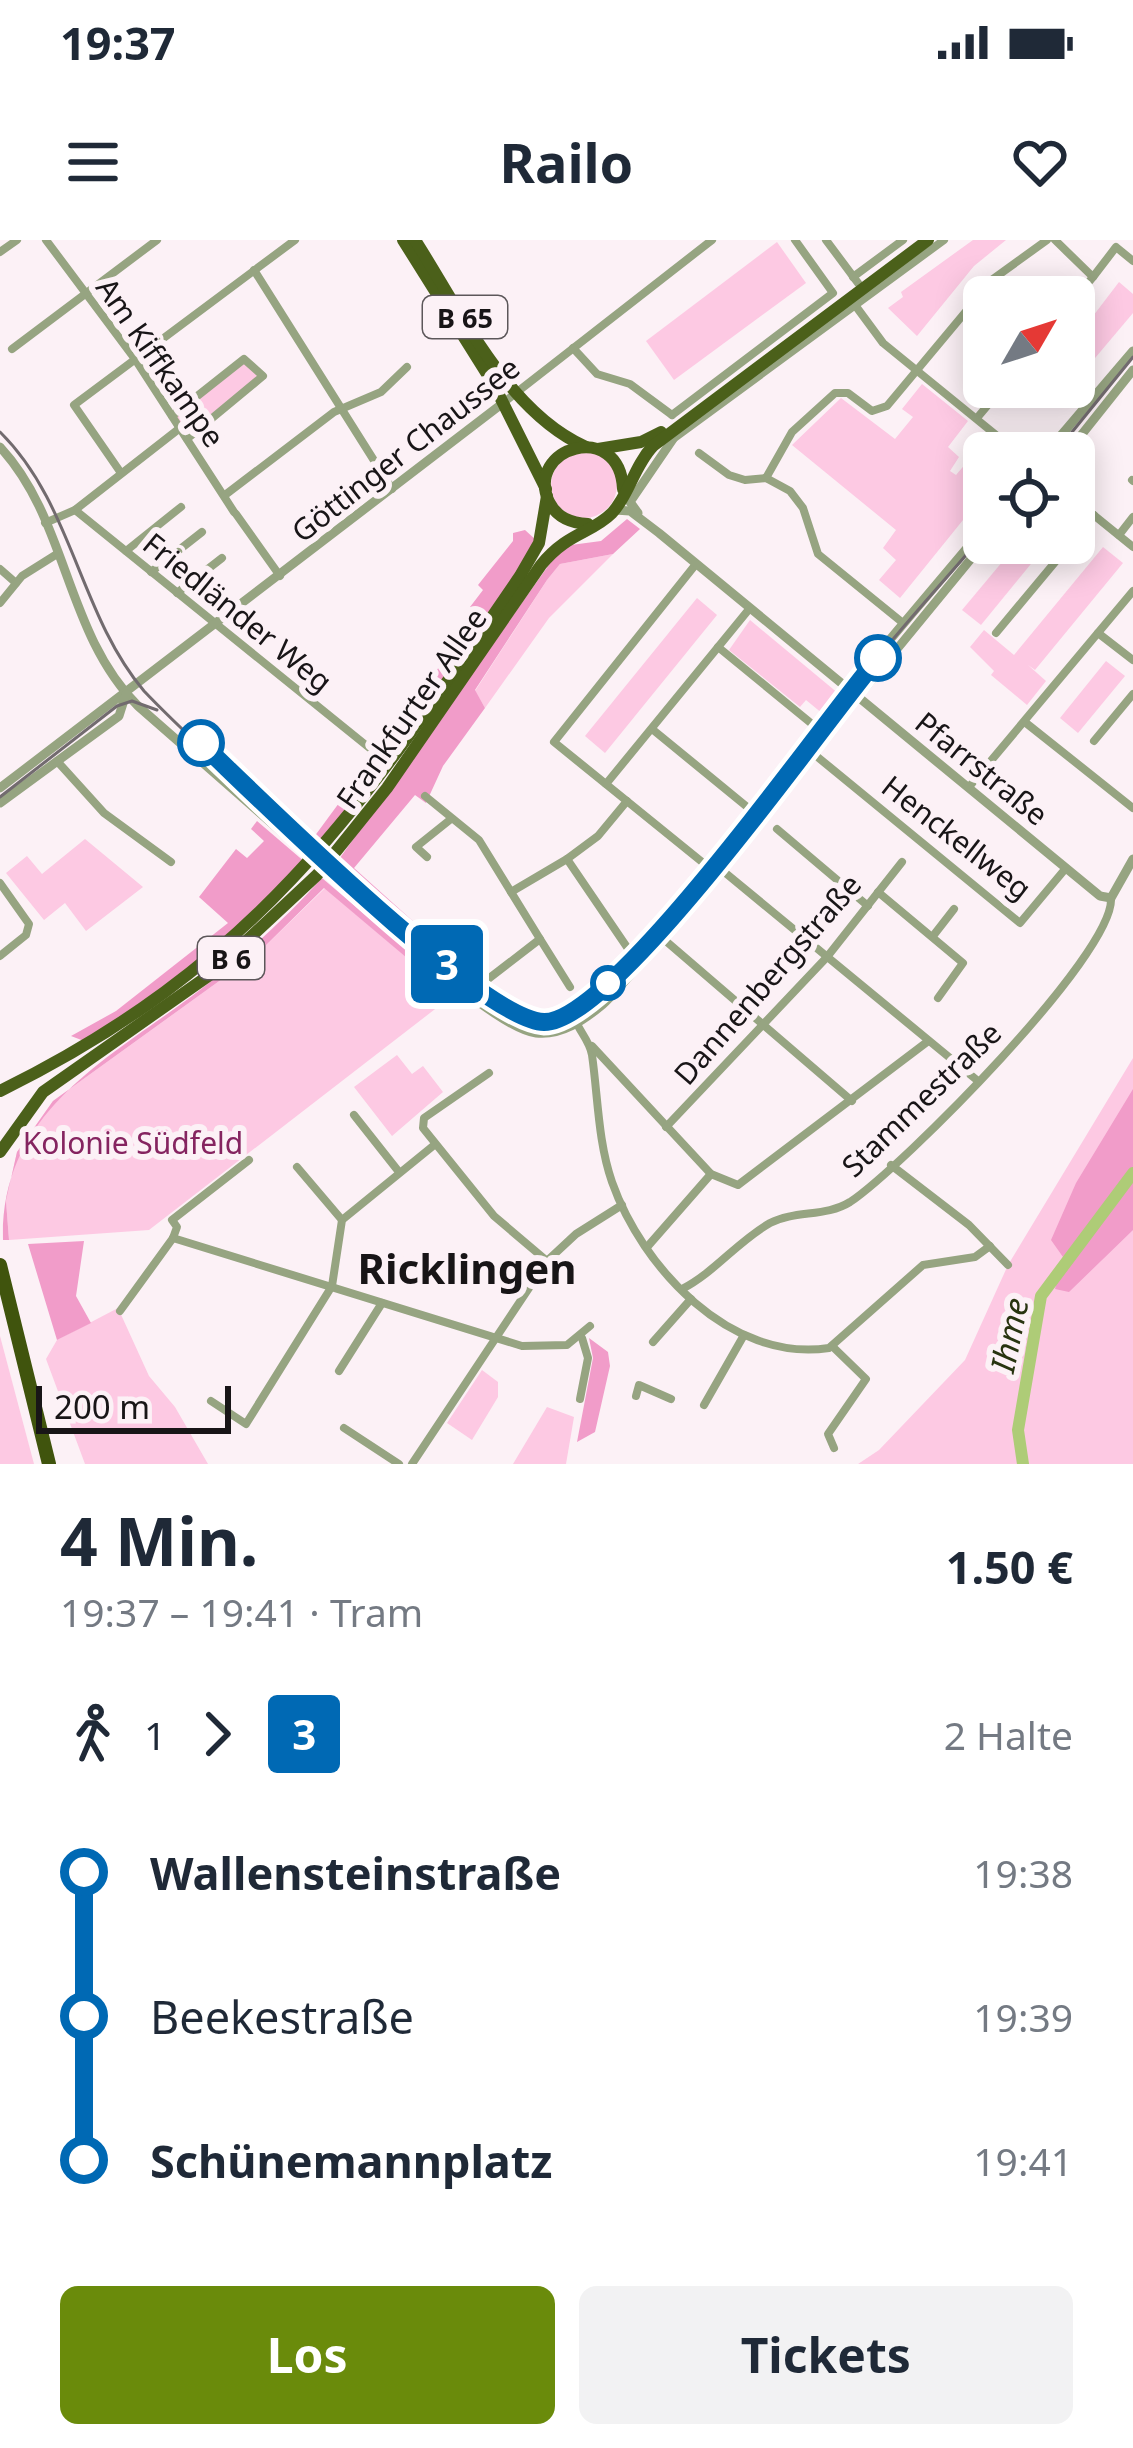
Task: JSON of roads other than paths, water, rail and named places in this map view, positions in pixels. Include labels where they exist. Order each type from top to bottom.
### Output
[{"type":"highway","points":[[0,1265],[45,1464]]},
{"type":"highway","points":[[0,1298],[45,1464]]},
{"type":"main road","name":"B 65","points":[[403,240],[503,403],[546,493]]},
{"type":"main road","name":"B 65","points":[[415,240],[518,392],[546,423],[592,448]]},
{"type":"main road","name":"B 6","points":[[590,524],[615,510],[646,454],[672,427],[855,280],[916,240]]},
{"type":"main road","name":"B 6","points":[[546,493],[554,461],[592,448],[641,442],[672,427],[852,301],[928,240]]},
{"type":"main road","points":[[592,448],[619,469],[623,490]]},
{"type":"main road","points":[[546,493],[560,516],[590,524]]},
{"type":"main road","name":"Frankfurter Allee","points":[[0,1091],[158,1000],[233,940],[308,867],[365,797],[520,576],[539,542],[546,493]]},
{"type":"main road","name":"Frankfurter Allee","points":[[0,1150],[43,1092],[188,992],[304,888],[387,788],[552,552],[590,524]]},
{"type":"main road","points":[[0,1136],[0,1150]]},
{"type":"street","points":[[0,252],[17,240]]},
{"type":"street","name":"Am Kiffkampe","points":[[46,240],[135,359],[280,576]]},
{"type":"street","points":[[12,349],[157,240]]},
{"type":"street","points":[[121,473],[74,405],[293,240]]},
{"type":"street","name":"Göttinger Chaussee","points":[[0,788],[712,240]]},
{"type":"street","points":[[573,348],[597,374],[630,384],[672,427],[832,293],[795,240]]},
{"type":"street","points":[[826,240],[855,280],[903,240]]},
{"type":"street","points":[[944,240],[852,301],[884,343],[993,432]]},
{"type":"street","points":[[766,478],[792,432],[827,398],[848,393],[878,411],[993,279],[1051,240],[1092,276]]},
{"type":"street","points":[[1094,276],[1116,247],[1133,261]]},
{"type":"street","points":[[254,270],[392,490]]},
{"type":"street","points":[[1064,432],[1133,351]]},
{"type":"street","points":[[172,416],[244,359],[262,376],[187,439]]},
{"type":"street","points":[[225,495],[342,409],[381,392],[407,367]]},
{"type":"street","points":[[1084,432],[1133,370]]},
{"type":"street","points":[[977,419],[986,408]]},
{"type":"street","name":"Pfarrstraße","points":[[658,533],[630,502],[672,427]]},
{"type":"street","points":[[45,524],[75,510],[180,428]]},
{"type":"street","points":[[0,447],[20,471],[80,618],[126,694],[470,993],[502,1019],[534,1033],[551,1034],[580,1021],[629,978],[658,935],[823,734],[853,694],[856,681],[963,553]]},
{"type":"street","points":[[699,453],[729,475],[745,480],[766,478],[799,499],[818,554],[903,623]]},
{"type":"street","points":[[125,551],[181,507]]},
{"type":"street","name":"Friedländer Weg","points":[[75,510],[373,749]]},
{"type":"street","name":"Pfarrstraße","points":[[615,510],[630,512],[658,533],[1066,868],[1111,898]]},
{"type":"street","points":[[1095,516],[1133,547]]},
{"type":"street","points":[[1118,535],[1133,517]]},
{"type":"street","points":[[151,572],[202,532]]},
{"type":"street","points":[[0,603],[16,583],[57,554]]},
{"type":"street","points":[[177,593],[222,558]]},
{"type":"street","points":[[696,564],[554,742],[977,1081]]},
{"type":"street","points":[[853,694],[865,688],[967,564]]},
{"type":"street","points":[[996,633],[1053,564]]},
{"type":"street","points":[[0,569],[16,583]]},
{"type":"street","points":[[969,787],[1133,591]]},
{"type":"street","points":[[606,784],[750,608]]},
{"type":"street","points":[[1099,633],[1133,660]]},
{"type":"street","points":[[718,647],[823,734]]},
{"type":"street","name":"Göttinger Chaussee","points":[[0,803],[119,716],[126,694]]},
{"type":"street","points":[[1094,741],[1133,694]]},
{"type":"street","points":[[1025,722],[1133,808]]},
{"type":"street","points":[[652,729],[757,815]]},
{"type":"street","name":"Henckellweg","points":[[809,750],[1021,923],[1066,868]]},
{"type":"street","points":[[56,760],[104,813],[171,862]]},
{"type":"street","points":[[425,796],[479,840],[571,987]]},
{"type":"street","points":[[511,892],[598,836],[627,801]]},
{"type":"street","points":[[427,857],[416,847],[451,819]]},
{"type":"street","points":[[777,830],[868,906]]},
{"type":"street","points":[[567,859],[633,956]]},
{"type":"street","name":"Stammestraße","points":[[682,1289],[767,1225],[843,1206],[890,1165],[977,1081],[1084,959],[1133,859]]},
{"type":"street","name":"Dannenbergstraße","points":[[666,1127],[827,957],[902,862]]},
{"type":"street","points":[[0,883],[29,924],[26,935],[0,956]]},
{"type":"street","points":[[878,892],[964,963],[938,998]]},
{"type":"street","points":[[933,936],[954,909]]},
{"type":"street","points":[[534,1033],[556,1023],[658,935]]},
{"type":"street","points":[[658,935],[852,1101]]},
{"type":"street","points":[[470,993],[540,940]]},
{"type":"street","points":[[574,1006],[590,1045],[604,1154],[622,1205],[682,1289],[745,1335],[800,1350],[832,1346],[923,1265],[975,1257],[990,1246]]},
{"type":"street","points":[[556,1023],[580,1021]]},
{"type":"street","points":[[590,1045],[711,1174],[738,1185],[927,1042]]},
{"type":"street","points":[[489,1073],[424,1118],[423,1129],[505,1228],[547,1262]]},
{"type":"street","points":[[354,1115],[399,1172]]},
{"type":"street","points":[[211,1401],[246,1424],[332,1286],[342,1220],[433,1146]]},
{"type":"street","points":[[120,1311],[173,1238],[177,1226],[172,1220],[249,1160]]},
{"type":"street","points":[[890,1165],[1008,1265]]},
{"type":"street","points":[[297,1167],[342,1220]]},
{"type":"street","points":[[648,1246],[711,1174]]},
{"type":"street","points":[[412,1464],[547,1262],[576,1234],[622,1205]]},
{"type":"street","points":[[173,1238],[494,1339],[552,1349],[582,1337],[590,1327]]},
{"type":"street","points":[[653,1342],[691,1298]]},
{"type":"street","points":[[339,1371],[382,1303]]},
{"type":"street","points":[[704,1405],[745,1335]]},
{"type":"street","points":[[580,1400],[589,1358],[582,1337]]},
{"type":"street","points":[[832,1346],[866,1379],[830,1430],[834,1448]]},
{"type":"street","points":[[636,1396],[639,1384],[671,1399]]},
{"type":"street","points":[[344,1428],[399,1464]]},
{"type":"waterway","name":"Ihme","points":[[1023,1464],[1018,1430],[1041,1296],[1133,1173]]},
{"type":"tram line","points":[[1072,432],[1133,357]]},
{"type":"tram line","points":[[0,432],[44,492],[104,628],[144,691],[278,819],[405,929],[510,1008],[541,1021],[572,1010],[659,931],[963,558]]},
{"type":"tram line","name":"3","points":[[201,743],[454,970],[519,1016],[550,1022],[580,1007],[661,930],[878,658]]},
{"type":"tram line","points":[[0,797],[117,706],[132,701],[157,710]]},
{"type":"district","name":"Ricklingen","points":[[467,1267]]},
{"type":"park label","name":"Kolonie Südfeld","points":[[133,1142]]}]
